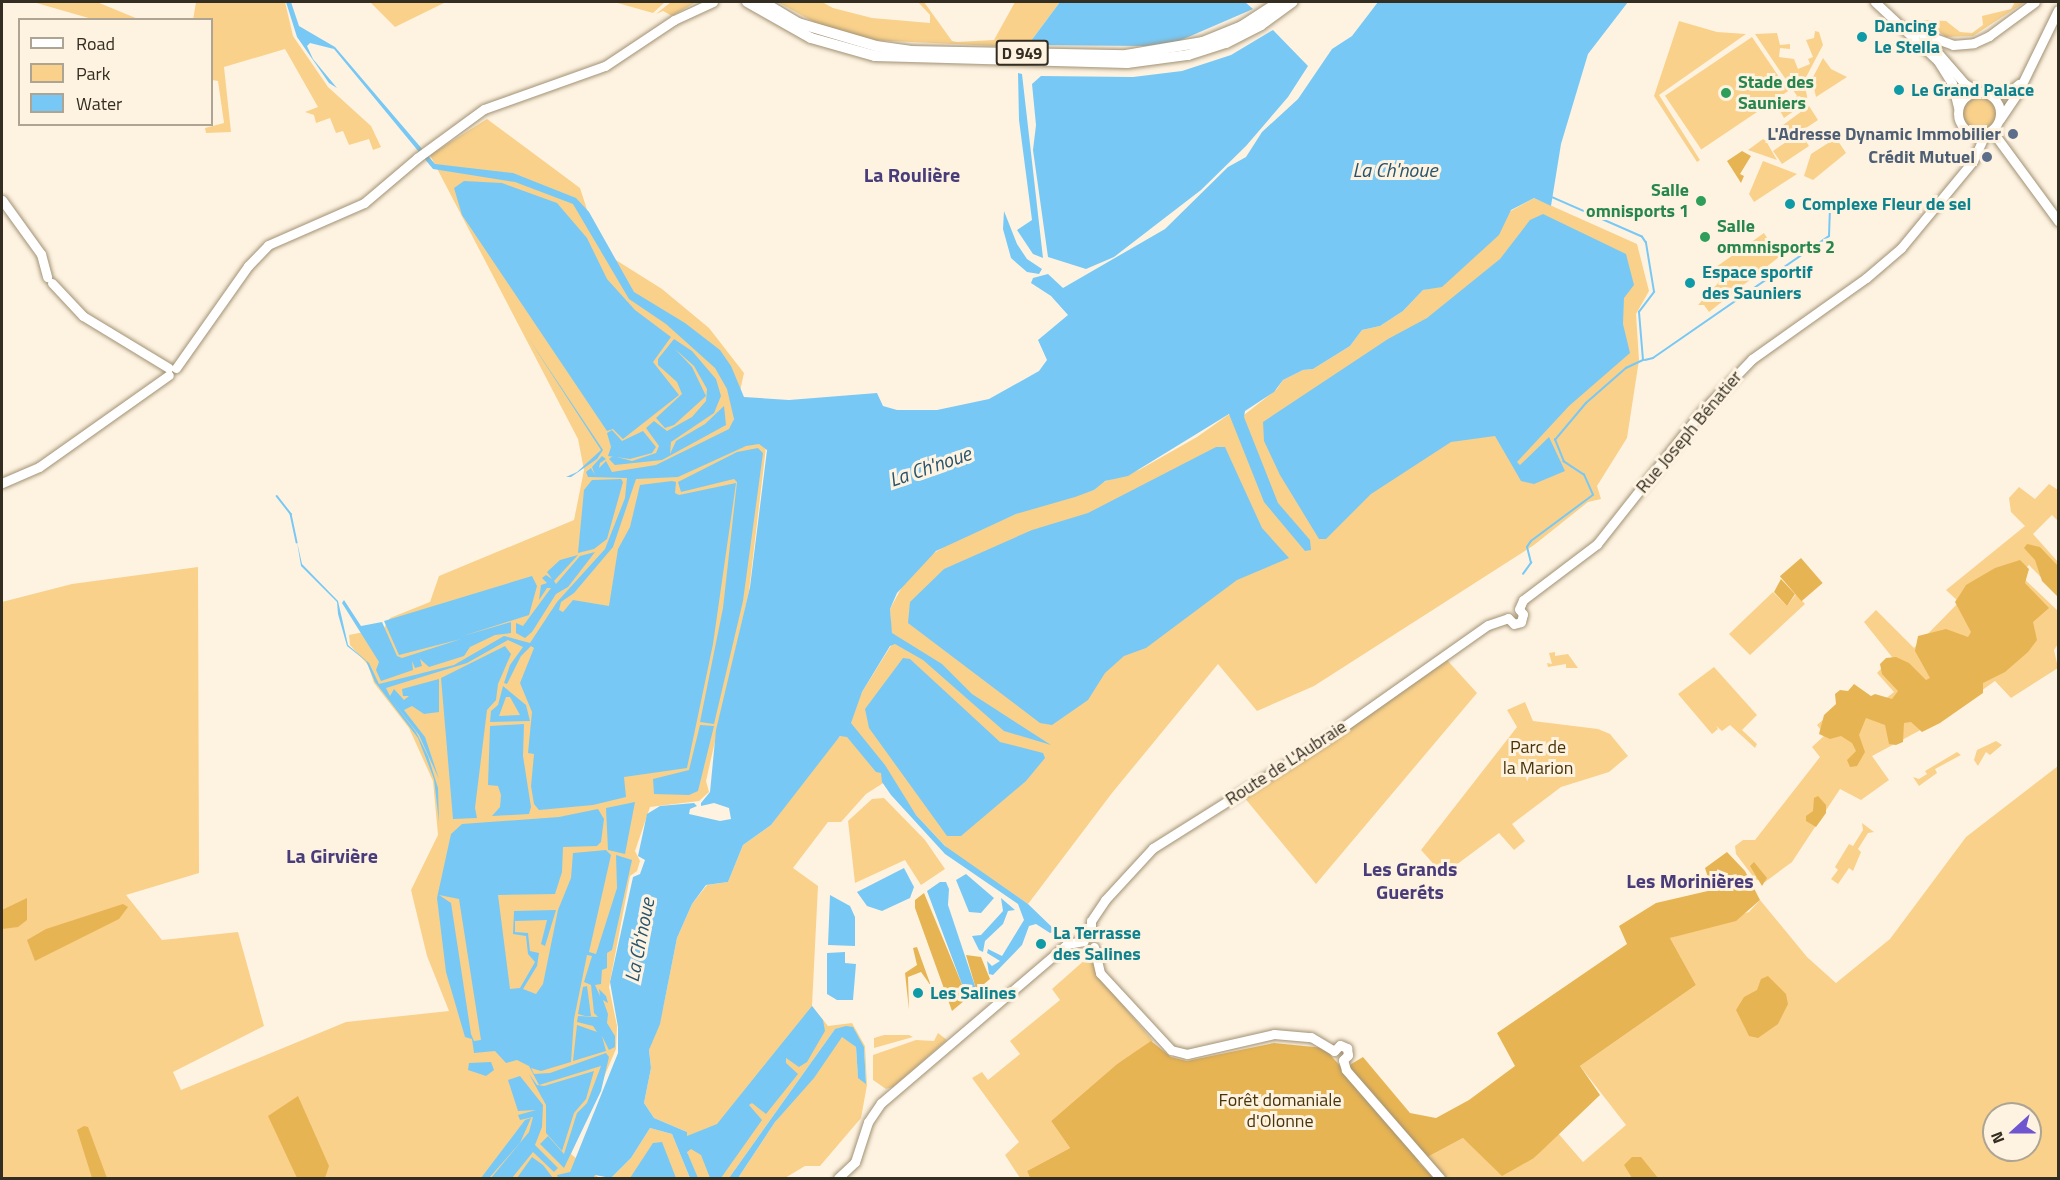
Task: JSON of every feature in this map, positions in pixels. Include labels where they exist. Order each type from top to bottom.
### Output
[{"type":"main road","name":"D 949","points":[[747,2],[811,38],[874,56],[1127,63],[1188,55],[1226,43],[1261,25],[1293,2]]},
{"type":"main road","name":"D 949","points":[[763,2],[798,23],[876,46],[910,51],[1126,55],[1203,42],[1242,26],[1279,2]]},
{"type":"street","points":[[2,483],[39,467],[171,370],[259,253],[287,234],[364,203],[417,158],[484,109],[605,66],[701,2]]},
{"type":"street","points":[[690,11],[713,2]]},
{"type":"street","points":[[1875,2],[1938,62],[1952,82],[1960,122],[1969,132],[1974,146],[1969,164]]},
{"type":"street","points":[[1884,2],[1918,32],[1965,84],[1977,91],[1991,94],[2009,92],[2021,83]]},
{"type":"street","points":[[1918,32],[1948,44],[1974,42],[1989,36],[2035,2]]},
{"type":"street","points":[[1969,132],[1988,132],[2000,119],[2058,10]]},
{"type":"street","points":[[1958,107],[1966,96],[1977,91]]},
{"type":"street","points":[[1991,94],[1998,104],[2000,119]]},
{"type":"street","points":[[1988,132],[2058,221]]},
{"type":"street","name":"Rue Joseph Bénatier","points":[[1508,618],[1514,624],[1521,622],[1523,614],[1519,609],[1523,600],[1597,544],[1732,379],[1785,333],[1888,260],[1969,164],[1988,132]]},
{"type":"street","points":[[2,200],[41,254],[49,280],[83,316],[171,370]]},
{"type":"street","name":"Route de L'Aubraie","points":[[1091,932],[1090,921],[1105,900],[1153,848],[1329,736],[1488,625],[1508,618]]},
{"type":"street","points":[[838,1179],[855,1162],[868,1122],[881,1103],[1065,946],[1084,940],[1091,932],[1099,940],[1094,947],[1100,973],[1171,1050],[1187,1054],[1274,1034],[1311,1037],[1334,1051],[1340,1045],[1347,1048],[1348,1055],[1343,1060],[1346,1070],[1440,1179]]},
{"type":"street","points":[[1084,940],[1087,946],[1094,947]]},
{"type":"green space","points":[[33,2],[97,2],[136,18],[89,18]]},
{"type":"green space","points":[[196,2],[285,2],[293,36],[328,87],[371,126],[381,147],[373,150],[369,139],[349,145],[343,131],[336,133],[330,118],[316,123],[314,115],[305,112],[318,107],[285,49],[224,67],[231,132],[206,133],[205,128],[224,123],[218,81],[213,80],[213,18],[193,18]]},
{"type":"green space","points":[[370,2],[446,2],[395,27]]},
{"type":"green space","points":[[614,2],[665,2],[653,13]]},
{"type":"green space","points":[[671,2],[696,2],[672,16],[663,11],[656,14]]},
{"type":"green space","points":[[778,2],[822,2],[833,8],[872,18],[930,23],[930,15],[918,2],[924,2],[952,41],[957,42],[994,40],[1015,2],[1060,2],[1028,45],[997,46],[869,40],[821,26]]},
{"type":"green space","points":[[2015,2],[2025,2],[1973,36],[1946,37],[1923,20],[1946,21],[1960,32],[1972,33],[1983,25],[1982,16],[2011,9]]},
{"type":"green space","points":[[1679,21],[1717,32],[1746,34],[1659,95],[1700,160],[1697,162],[1654,96]]},
{"type":"green space","points":[[1815,31],[1819,32],[1823,45],[1804,81],[1808,101],[1784,118],[1779,109],[1797,96],[1755,34],[1777,33],[1780,45],[1790,44],[1790,49],[1780,48],[1779,57],[1794,59],[1798,69],[1810,64],[1808,59],[1813,57],[1806,40],[1814,38]]},
{"type":"green space","name":"Stade des Sauniers","points":[[1752,37],[1788,91],[1701,150],[1665,96]]},
{"type":"green space","points":[[1823,58],[1831,69],[1847,77],[1816,97],[1812,79]]},
{"type":"green space","points":[[1979,95],[1992,100],[1997,113],[1992,126],[1979,131],[1966,126],[1961,113],[1966,100]]},
{"type":"green space","points":[[1809,106],[1818,120],[1800,132],[1809,146],[1782,164],[1773,151],[1792,138],[1783,125]]},
{"type":"green space","points":[[487,119],[580,188],[600,250],[662,289],[709,328],[744,373],[732,427],[766,447],[749,591],[706,781],[709,792],[699,801],[650,807],[635,851],[640,861],[637,871],[630,876],[609,987],[617,1026],[616,1049],[571,1154],[599,1178],[2,1178],[2,602],[72,584],[198,567],[199,873],[126,895],[162,940],[238,932],[264,1026],[173,1072],[181,1090],[346,1022],[449,1011],[427,956],[411,890],[438,835],[433,781],[409,728],[374,683],[368,665],[350,645],[349,635],[384,628],[390,618],[430,602],[439,576],[574,520],[584,470],[578,439],[430,155]]},
{"type":"green space","points":[[1836,138],[1846,153],[1813,180],[1804,176],[1811,154]]},
{"type":"green space","points":[[1763,139],[1766,141],[1777,160],[1748,150]]},
{"type":"green space","points":[[1742,151],[1751,156],[1740,174],[1744,176],[1741,183],[1727,161]]},
{"type":"green space","points":[[1763,161],[1797,174],[1754,202],[1749,194]]},
{"type":"green space","points":[[1534,198],[1637,244],[1649,291],[1636,314],[1639,360],[1627,438],[1597,486],[1601,499],[1588,502],[1534,545],[1314,686],[1257,711],[1218,664],[1112,793],[1028,904],[950,851],[916,815],[891,778],[866,794],[841,822],[828,822],[793,868],[818,886],[812,1006],[828,1026],[852,1023],[865,1046],[867,1085],[861,1118],[820,1166],[805,1166],[785,1178],[738,1178],[775,1122],[842,1036],[856,1047],[858,1077],[866,1083],[864,1047],[835,1029],[729,1178],[698,1178],[692,1171],[686,1148],[687,1132],[654,1118],[644,1103],[651,1068],[649,1050],[663,1008],[677,938],[692,904],[707,885],[728,882],[743,845],[771,825],[827,747],[843,734],[862,692],[892,644],[890,609],[903,585],[929,556],[954,541],[1025,510],[1094,490],[1100,483],[1139,470],[1197,437],[1228,415],[1244,415],[1277,389],[1283,380],[1303,370],[1313,369],[1350,346],[1362,330],[1380,326],[1403,311],[1423,290],[1438,286],[1507,213]]},
{"type":"green space","points":[[1764,233],[1779,257],[1709,312],[1704,305],[1698,305],[1719,282],[1709,272]]},
{"type":"green space","points":[[2049,484],[2058,490],[2058,521],[2052,515],[2033,534],[2058,562],[2058,595],[2029,565],[2019,574],[2058,611],[2058,644],[2054,650],[2058,668],[2011,698],[1995,681],[1943,718],[1872,756],[1889,780],[1861,800],[1840,789],[1792,862],[1765,882],[1755,879],[1736,854],[1735,846],[1743,840],[1755,840],[1820,757],[1812,747],[1825,735],[1817,725],[1859,689],[1875,707],[1894,692],[1877,673],[1892,657],[1864,622],[1876,610],[1914,648],[1959,602],[1946,590],[2025,526],[2011,512],[2009,498],[2019,487],[2035,499]]},
{"type":"green space","points":[[2027,544],[2040,547],[2058,566],[2058,597],[2042,581],[2035,560],[2024,548]]},
{"type":"green space","points":[[1801,558],[1823,583],[1802,601],[1780,576]]},
{"type":"green space","points":[[2020,560],[2029,569],[2025,583],[2049,608],[2033,622],[2037,640],[2028,652],[2005,672],[1983,683],[1983,693],[1940,723],[1922,732],[1911,722],[1904,723],[1903,742],[1896,745],[1889,744],[1885,725],[1866,718],[1859,735],[1865,752],[1857,766],[1850,767],[1847,760],[1856,751],[1852,743],[1841,736],[1830,739],[1819,734],[1824,715],[1836,704],[1835,694],[1840,690],[1848,691],[1854,684],[1871,696],[1875,694],[1892,699],[1898,691],[1882,674],[1880,664],[1886,658],[1896,657],[1909,663],[1926,680],[1930,678],[1915,651],[1918,636],[1946,629],[1968,637],[1971,632],[1955,602],[1966,585],[1995,568]]},
{"type":"green space","points":[[1781,579],[1795,594],[1787,606],[1774,592]]},
{"type":"green space","points":[[1773,592],[1787,606],[1796,594],[1805,604],[1750,655],[1729,634]]},
{"type":"green space","points":[[1555,652],[1555,656],[1568,654],[1578,668],[1566,668],[1566,664],[1548,667],[1547,663],[1552,664],[1549,653]]},
{"type":"green space","points":[[1447,660],[1477,693],[1316,884],[1243,796]]},
{"type":"green space","points":[[1714,667],[1757,715],[1742,730],[1757,744],[1755,748],[1730,725],[1722,731],[1716,726],[1718,729],[1712,734],[1678,694]]},
{"type":"green space","name":"Parc de la Marion","points":[[1525,702],[1533,721],[1598,729],[1610,734],[1628,756],[1609,772],[1561,787],[1512,824],[1525,841],[1514,850],[1499,833],[1452,868],[1439,870],[1421,850],[1517,727],[1507,710]]},
{"type":"green space","points":[[1996,741],[2002,745],[1990,755],[1986,752],[1978,766],[1974,760],[1977,750]]},
{"type":"green space","points":[[1957,752],[1961,755],[1935,769],[1937,773],[1919,786],[1913,777],[1919,779],[1927,774],[1925,771]]},
{"type":"green space","points":[[2058,766],[2058,1178],[1434,1178],[1418,1162],[1463,1138],[1534,1158],[1557,1132],[1583,1162],[1626,1125],[1580,1066],[1696,985],[1670,938],[1749,912],[1760,900],[1807,957],[1836,983],[1890,939],[1966,837]]},
{"type":"green space","points":[[1818,796],[1826,805],[1826,813],[1816,827],[1806,821],[1806,816],[1813,811],[1814,798]]},
{"type":"green space","points":[[884,798],[925,840],[945,869],[921,885],[905,860],[855,883],[848,821],[872,799]]},
{"type":"green space","points":[[1862,823],[1874,832],[1868,833],[1858,849],[1861,852],[1853,871],[1849,868],[1838,884],[1831,879],[1838,870],[1835,867],[1849,844],[1853,846],[1863,830]]},
{"type":"green space","name":"Forêt domaniale d'Olonne","points":[[1727,852],[1745,871],[1760,900],[1736,921],[1670,938],[1696,985],[1580,1066],[1600,1095],[1534,1158],[1502,1176],[1463,1138],[1418,1162],[1434,1178],[1030,1178],[1027,1171],[1070,1148],[1051,1121],[1117,1064],[1151,1041],[1171,1057],[1187,1061],[1274,1043],[1324,1048],[1343,1069],[1363,1057],[1410,1113],[1436,1118],[1469,1100],[1515,1066],[1497,1033],[1627,944],[1619,926],[1656,903],[1712,890],[1705,868]]},
{"type":"green space","points":[[1754,862],[1767,878],[1762,886],[1750,866]]},
{"type":"green space","points":[[924,893],[966,994],[976,989],[966,955],[981,957],[990,979],[952,1011],[915,908],[915,900]]},
{"type":"green space","points":[[27,898],[27,920],[18,927],[2,929],[2,910]]},
{"type":"green space","points":[[123,904],[128,907],[119,919],[35,961],[27,940],[46,929]]},
{"type":"green space","points":[[917,947],[931,986],[921,972],[908,977],[909,1010],[905,973],[917,965],[913,948]]},
{"type":"green space","points":[[1087,958],[1092,958],[1100,978],[1153,1041],[1117,1064],[1051,1121],[1070,1148],[1027,1171],[1030,1178],[1020,1178],[1005,1155],[1019,1142],[972,1078],[982,1072],[988,1080],[1020,1054],[1010,1041],[1060,1000],[1052,989]]},
{"type":"green space","points":[[1768,976],[1786,994],[1788,1004],[1778,1024],[1758,1038],[1749,1036],[1736,1010],[1744,997],[1757,990],[1761,979]]},
{"type":"green space","points":[[938,1033],[947,1040],[893,1087],[886,1089],[873,1080],[873,1055],[916,1040],[934,1041]]},
{"type":"green space","points":[[884,1035],[913,1037],[874,1048],[874,1038]]},
{"type":"green space","points":[[298,1096],[329,1166],[325,1178],[297,1178],[268,1116]]},
{"type":"green space","points":[[84,1126],[88,1127],[107,1178],[92,1178],[77,1130]]},
{"type":"green space","points":[[650,1128],[672,1134],[690,1178],[611,1178],[631,1158]]},
{"type":"green space","points":[[1632,1157],[1641,1157],[1658,1178],[1632,1178],[1624,1165]]},
{"type":"water","name":"La Ch'noue","points":[[286,2],[291,2],[299,26],[335,47],[435,164],[513,173],[576,198],[589,212],[634,292],[685,323],[720,350],[731,366],[744,397],[789,400],[877,393],[883,406],[897,410],[937,410],[989,399],[1039,371],[1047,360],[1038,340],[1068,315],[1051,296],[1031,283],[1033,278],[1048,274],[1063,288],[1165,229],[1228,167],[1246,157],[1262,132],[1298,99],[1332,49],[1352,36],[1378,2],[1628,2],[1588,54],[1561,144],[1551,206],[1534,198],[1511,210],[1499,235],[1442,287],[1423,290],[1403,311],[1380,326],[1362,330],[1350,346],[1313,369],[1303,370],[1283,380],[1274,392],[1245,411],[1244,417],[1278,503],[1310,540],[1311,550],[1305,551],[1264,502],[1229,414],[1128,476],[1105,481],[1094,490],[1075,497],[1016,514],[936,551],[897,593],[890,609],[892,633],[942,664],[972,694],[1051,745],[1004,731],[923,660],[895,644],[890,646],[862,692],[851,723],[885,765],[916,815],[945,846],[1028,904],[1056,931],[1050,933],[1036,924],[1029,926],[1022,945],[993,975],[989,974],[987,961],[992,966],[1000,961],[987,953],[988,949],[1002,956],[1024,920],[1018,904],[945,854],[891,795],[882,782],[881,773],[876,772],[847,737],[840,736],[771,825],[743,845],[728,882],[706,885],[692,904],[677,938],[660,1024],[649,1050],[651,1068],[644,1103],[654,1118],[687,1132],[687,1136],[717,1124],[812,1006],[823,1020],[825,1031],[807,1062],[799,1067],[786,1058],[786,1063],[798,1074],[766,1114],[752,1103],[749,1105],[762,1120],[721,1178],[710,1178],[701,1155],[691,1149],[687,1152],[698,1178],[690,1178],[672,1134],[650,1128],[631,1158],[611,1178],[595,1175],[593,1178],[558,1178],[557,1175],[570,1172],[618,1053],[618,1027],[610,982],[633,877],[640,874],[645,860],[638,856],[647,814],[660,806],[694,803],[697,806],[690,809],[689,814],[720,821],[731,819],[729,808],[714,803],[701,806],[701,803],[710,792],[716,730],[750,587],[767,450],[759,444],[746,446],[678,477],[636,479],[613,547],[574,593],[561,602],[559,610],[563,612],[573,600],[609,606],[618,549],[630,527],[640,485],[676,482],[675,493],[679,495],[736,483],[713,644],[687,768],[624,777],[626,797],[593,805],[539,810],[534,804],[531,786],[534,754],[528,753],[532,712],[520,683],[534,648],[531,646],[521,656],[507,684],[504,683],[510,665],[523,647],[508,640],[467,663],[386,688],[390,696],[394,689],[404,700],[409,696],[403,696],[402,689],[439,679],[439,712],[424,714],[412,706],[404,710],[425,737],[439,779],[419,735],[391,699],[416,732],[428,756],[438,788],[439,822],[434,779],[418,738],[375,682],[366,661],[347,646],[337,602],[301,566],[297,542],[302,564],[338,601],[348,645],[369,663],[379,684],[454,665],[504,636],[530,643],[557,602],[605,549],[625,498],[627,478],[588,477],[586,472],[591,468],[595,475],[592,467],[602,456],[606,459],[600,463],[599,468],[606,461],[612,472],[656,465],[729,429],[734,419],[727,389],[715,368],[666,324],[629,299],[573,204],[515,182],[433,169],[334,49],[310,43],[307,46],[313,59],[337,88],[329,83],[297,37]]},
{"type":"water","points":[[1060,2],[1245,2],[1253,9],[1179,41],[1146,46],[1028,45]]},
{"type":"water","points":[[1273,30],[1308,66],[1288,97],[1246,146],[1201,190],[1114,257],[1086,269],[1048,257],[1033,150],[1036,125],[1032,84],[1041,76],[1133,77],[1182,71],[1231,55]]},
{"type":"water","points":[[1018,73],[1022,74],[1043,258],[1033,254],[1017,230],[1032,220],[1019,120]]},
{"type":"water","points":[[464,181],[502,183],[557,203],[587,238],[607,279],[635,310],[671,337],[653,362],[679,395],[623,439],[613,429],[607,431],[462,215],[454,188]]},
{"type":"water","points":[[1004,211],[1017,244],[1027,259],[1042,269],[1039,274],[1027,272],[1011,258],[1003,229]]},
{"type":"water","points":[[1543,214],[1626,254],[1634,285],[1624,298],[1623,324],[1630,353],[1569,406],[1517,462],[1520,465],[1549,437],[1565,471],[1534,484],[1521,481],[1495,436],[1451,442],[1371,494],[1326,539],[1319,539],[1280,475],[1264,441],[1263,422],[1388,339],[1427,318],[1500,259],[1530,220]]},
{"type":"water","points":[[527,336],[603,450],[597,459],[571,477],[566,477],[577,472],[601,450]]},
{"type":"water","points":[[674,339],[692,351],[716,379],[721,396],[714,413],[671,442],[670,454],[676,441],[705,424],[724,406],[726,425],[662,460],[615,465],[609,459],[613,456],[632,461],[656,453],[659,446],[646,428],[654,421],[667,431],[692,417],[706,401],[707,389],[694,366],[675,349],[692,367],[706,396],[674,425],[665,428],[656,418],[682,394],[677,382],[658,365],[658,359]]},
{"type":"water","points":[[612,430],[622,441],[643,431],[656,447],[652,453],[630,459],[608,456],[611,447],[607,433]]},
{"type":"water","points":[[1216,447],[1225,447],[1262,528],[1289,558],[1237,580],[1146,648],[1124,656],[1105,673],[1088,700],[1052,725],[1040,723],[908,623],[910,602],[944,569],[1032,530],[1088,513]]},
{"type":"water","points":[[758,448],[763,453],[743,601],[714,724],[700,722],[723,608],[737,482],[734,479],[681,492],[678,482],[737,452]]},
{"type":"water","points":[[621,479],[623,482],[607,539],[594,549],[578,553],[584,490],[592,480]]},
{"type":"water","points":[[595,552],[568,587],[556,594],[532,632],[525,638],[516,633],[516,623],[523,626],[551,588],[547,588],[539,600],[541,585],[547,583],[542,578],[546,575],[552,579],[547,572],[560,560],[578,555],[554,581],[556,584],[580,556]]},
{"type":"water","points":[[532,576],[537,586],[529,615],[463,636],[511,622],[511,633],[495,635],[470,647],[464,656],[429,667],[420,659],[422,666],[415,668],[412,661],[413,670],[381,681],[376,670],[379,662],[342,603],[344,600],[361,626],[382,622],[397,656],[402,658],[461,639],[399,655],[384,621]]},
{"type":"water","points":[[505,646],[511,654],[498,684],[496,700],[487,710],[475,808],[477,818],[453,819],[441,678]]},
{"type":"water","points":[[903,658],[910,659],[1000,742],[1043,753],[1045,758],[1026,781],[961,836],[947,836],[869,728],[865,709]]},
{"type":"water","points":[[503,686],[526,705],[530,721],[490,722],[491,711],[498,705]],"holes":[[[506,697],[510,697],[520,715],[499,716]]]},
{"type":"water","points":[[524,724],[523,756],[531,807],[529,814],[492,816],[500,807],[501,795],[498,786],[488,785],[490,726]]},
{"type":"water","points":[[700,725],[714,726],[698,791],[689,795],[654,794],[653,779],[689,770]]},
{"type":"water","points":[[635,802],[625,854],[608,850],[606,808]]},
{"type":"water","points":[[598,809],[604,819],[601,842],[597,846],[563,847],[562,872],[555,894],[498,895],[510,989],[520,988],[535,962],[528,954],[526,936],[513,934],[514,911],[556,910],[545,946],[541,944],[547,920],[515,921],[515,932],[528,933],[530,951],[539,953],[537,966],[523,989],[536,994],[543,984],[558,910],[571,878],[573,853],[606,850],[611,855],[589,952],[596,954],[617,888],[616,855],[632,860],[612,950],[607,953],[607,968],[602,970],[601,984],[595,985],[600,996],[599,989],[606,996],[608,1003],[603,1000],[608,1014],[607,1023],[615,1036],[615,1047],[609,1050],[602,1036],[606,1051],[573,1061],[577,1025],[597,1032],[593,1026],[577,1022],[578,1016],[598,1017],[594,1013],[591,985],[584,982],[592,956],[587,955],[574,1019],[571,1062],[541,1071],[531,1068],[534,1074],[550,1073],[606,1053],[609,1057],[601,1091],[564,1168],[540,1144],[548,1136],[564,1154],[577,1113],[587,1103],[601,1066],[539,1085],[529,1066],[517,1060],[506,1063],[495,1051],[474,1053],[472,1039],[465,1037],[446,972],[437,898],[451,834],[462,824],[559,817]],"holes":[[[439,895],[459,899],[481,1040],[474,1041],[471,1034],[451,903]]]},
{"type":"water","points":[[904,868],[914,887],[910,898],[882,911],[867,906],[857,892]]},
{"type":"water","points":[[966,874],[994,898],[981,913],[969,912],[956,880]]},
{"type":"water","points":[[940,882],[946,882],[949,889],[948,905],[976,989],[966,995],[927,891]]},
{"type":"water","points":[[830,895],[850,906],[855,917],[855,946],[828,945]]},
{"type":"water","points":[[1001,898],[1015,910],[1008,911],[1003,924],[985,941],[983,952],[979,950],[972,936],[981,935],[1003,911]]},
{"type":"water","points":[[845,952],[845,963],[856,964],[853,1000],[837,1000],[827,994],[827,953]]},
{"type":"water","points":[[587,986],[591,1016],[578,1014],[583,987]]},
{"type":"water","points":[[853,1027],[864,1047],[866,1084],[858,1078],[856,1047],[842,1037],[814,1078],[775,1122],[738,1178],[729,1178],[835,1029]]},
{"type":"water","points":[[491,1062],[494,1070],[486,1076],[468,1070],[469,1063]]},
{"type":"water","points":[[594,1071],[586,1099],[574,1113],[562,1151],[546,1133],[546,1105],[529,1074],[537,1085],[544,1086]]},
{"type":"water","points":[[520,1076],[543,1105],[542,1127],[535,1145],[558,1168],[554,1172],[533,1152],[512,1178],[491,1178],[529,1132],[533,1117],[520,1120],[518,1115],[536,1110],[518,1111],[508,1080]]},
{"type":"water","points":[[531,1118],[520,1143],[489,1178],[481,1178],[525,1120]]},
{"type":"water","points":[[662,1142],[676,1178],[630,1178],[653,1143]]},
{"type":"water","points":[[532,1157],[543,1165],[553,1178],[517,1178]]},
{"type":"waterway","points":[[1523,574],[1531,563],[1527,547],[1531,541],[1593,495],[1584,475],[1564,462],[1555,440],[1586,403],[1626,368],[1643,360],[1639,312],[1654,292],[1646,243],[1642,237],[1553,198]]},
{"type":"waterway","points":[[1645,360],[1653,358],[1829,236],[1830,211],[1840,204]]},
{"type":"waterway","points":[[277,496],[291,514],[297,542]]},
{"type":"place","name":"Dancing Le Stella","points":[[1862,37]]},
{"type":"place","name":"Le Grand Palace","points":[[1899,90]]},
{"type":"place","name":"Stade des Sauniers","points":[[1726,93]]},
{"type":"place","name":"L'Adresse Dynamic Immobilier","points":[[2013,134]]},
{"type":"place","name":"Crédit Mutuel","points":[[1987,157]]},
{"type":"place","name":"Salle omnisports 1","points":[[1701,201]]},
{"type":"place","name":"Complexe Fleur de sel","points":[[1790,204]]},
{"type":"place","name":"Salle ommnisports 2","points":[[1705,237]]},
{"type":"place","name":"Espace sportif des Sauniers","points":[[1690,283]]},
{"type":"place","name":"La Terrasse des Salines","points":[[1041,944]]},
{"type":"place","name":"Les Salines","points":[[918,993]]},
{"type":"district","name":"La Roulière","points":[[912,174]]},
{"type":"district","name":"La Girvière","points":[[332,855]]},
{"type":"district","name":"Les Grands Gueréts","points":[[1410,880]]},
{"type":"district","name":"Les Morinières","points":[[1690,880]]}]
